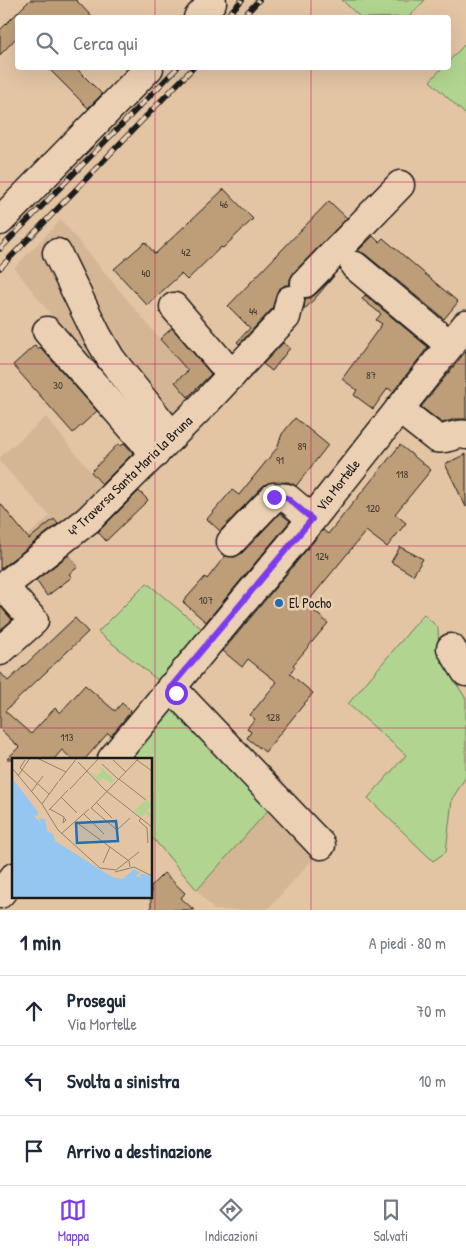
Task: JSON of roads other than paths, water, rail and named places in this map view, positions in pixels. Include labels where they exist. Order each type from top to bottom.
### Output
[{"type":"street","points":[[201,15],[212,2],[210,0]]},
{"type":"street","points":[[0,221],[147,70]]},
{"type":"street","name":"4ª Traversa Santa Maria la Bruna","points":[[6,593],[88,520],[232,375],[286,317],[298,291],[400,185]]},
{"type":"street","points":[[58,253],[97,335],[164,445]]},
{"type":"street","points":[[355,266],[458,335]]},
{"type":"street","points":[[174,307],[232,375]]},
{"type":"street","points":[[47,331],[164,445]]},
{"type":"street","name":"Via Mortelle","points":[[113,758],[312,519],[458,335]]},
{"type":"street","points":[[399,409],[436,438],[442,439],[461,433],[466,435]]},
{"type":"street","points":[[231,542],[274,497],[287,498],[312,519]]},
{"type":"street","points":[[0,651],[34,621],[6,593]]},
{"type":"street","points":[[0,664],[39,629]]},
{"type":"street","points":[[451,648],[466,672]]},
{"type":"street","points":[[171,687],[322,845]]},
{"type":"street","points":[[0,894],[12,879]]},
{"type":"railway","points":[[228,15],[242,0]]},
{"type":"railway","points":[[245,15],[259,0]]},
{"type":"railway","points":[[0,249],[175,70]]},
{"type":"railway","points":[[0,268],[191,70]]},
{"type":"place","name":"El Pocho","points":[[279,603]]}]
